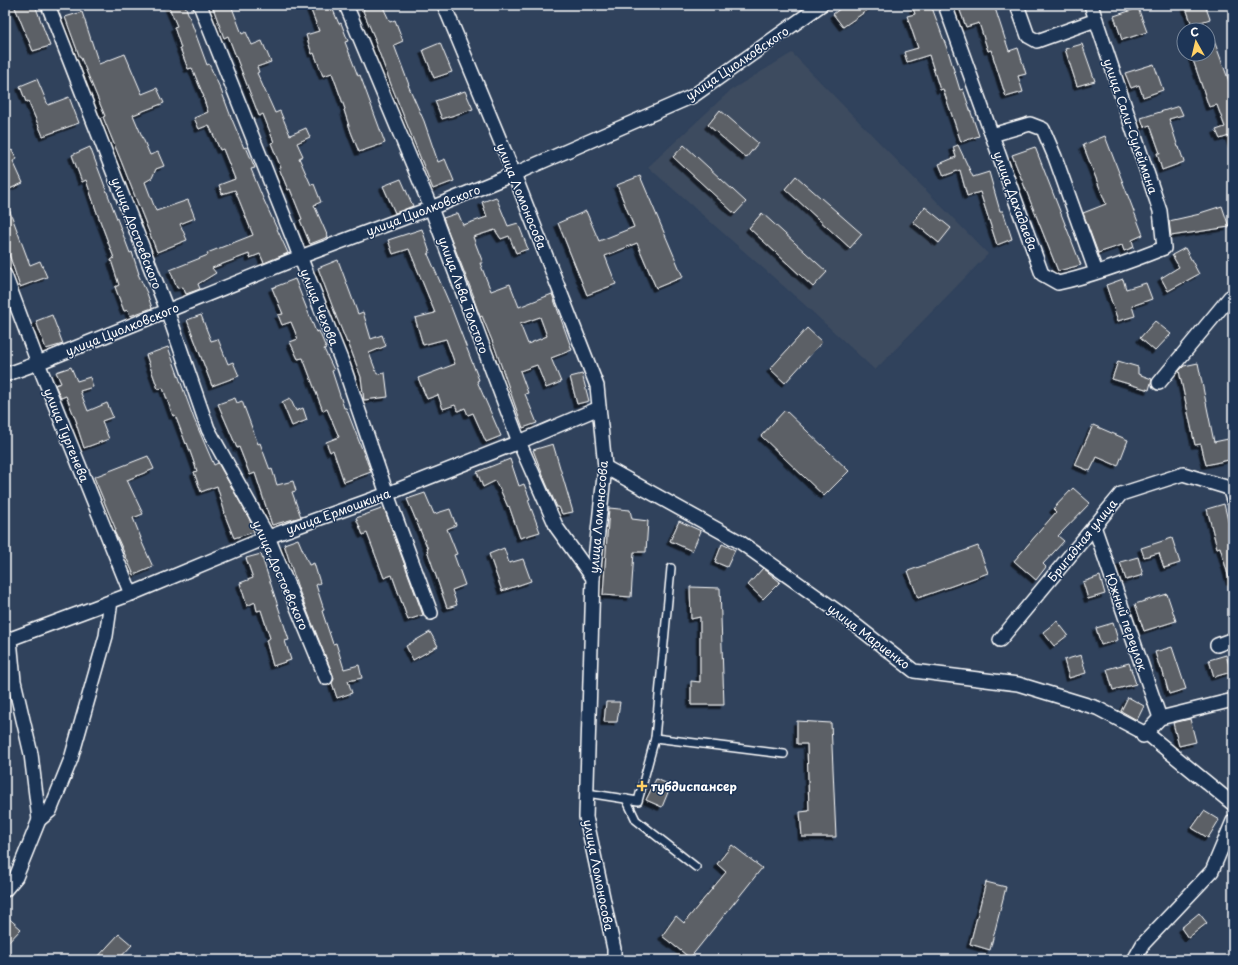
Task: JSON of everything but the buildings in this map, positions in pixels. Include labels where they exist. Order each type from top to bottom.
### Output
[{"type":"street","name":"улица Достоевского","points":[[48,5],[167,310],[208,429],[268,537],[326,678]]},
{"type":"street","name":"улица Чехова","points":[[200,5],[344,367],[387,494],[431,613]]},
{"type":"street","name":"улица Льва Толстого","points":[[346,5],[431,208],[519,442],[557,528],[593,578]]},
{"type":"street","name":"улица Ломоносова","points":[[444,5],[514,174],[598,386],[605,467],[593,578],[586,817],[614,949],[614,960]]},
{"type":"street","name":"улица Циолковского","points":[[5,375],[300,257],[431,208],[514,174],[693,96],[821,5]]},
{"type":"street","name":"улица Дахадаева","points":[[945,5],[1042,274],[1058,283],[1096,272],[1164,248]]},
{"type":"street","points":[[1018,5],[1028,36],[1037,41],[1096,20]]},
{"type":"street","name":"улица Сали-Сулеймана","points":[[1091,5],[1160,211],[1164,248]]},
{"type":"street","points":[[992,135],[1030,124],[1043,129],[1055,157],[1096,272]]},
{"type":"street","name":"улица Тургенева","points":[[5,275],[38,363],[131,594]]},
{"type":"street","points":[[1159,383],[1230,297],[1233,296]]},
{"type":"street","name":"улица Ермошкина","points":[[39,820],[31,754],[14,681],[10,639],[111,602],[268,537],[387,494],[519,442],[600,408]]},
{"type":"street","name":"улица Мариенко","points":[[605,467],[740,542],[844,616],[914,671],[1018,684],[1097,708],[1144,735],[1150,736],[1233,804]]},
{"type":"street","name":"Бригадная улица","points":[[1000,640],[1121,494],[1183,474],[1232,492]]},
{"type":"street","name":"Южный переулок","points":[[1094,526],[1160,718]]},
{"type":"street","points":[[5,890],[16,877],[39,820],[50,811],[71,759],[106,636],[111,602]]},
{"type":"street","points":[[1217,645],[1233,639]]},
{"type":"street","points":[[1144,735],[1160,718],[1233,700]]},
{"type":"street","points":[[1134,960],[1143,944],[1212,871],[1233,822]]},
{"type":"lane","points":[[587,793],[638,801],[656,738],[671,568]]},
{"type":"lane","points":[[656,738],[784,754]]},
{"type":"lane","points":[[626,799],[636,820],[696,867]]},
{"type":"shaded area","points":[[792,53],[988,254],[875,370],[805,305],[648,167],[731,90]]},
{"type":"place","name":"тубдиспансер","points":[[642,786]]}]
